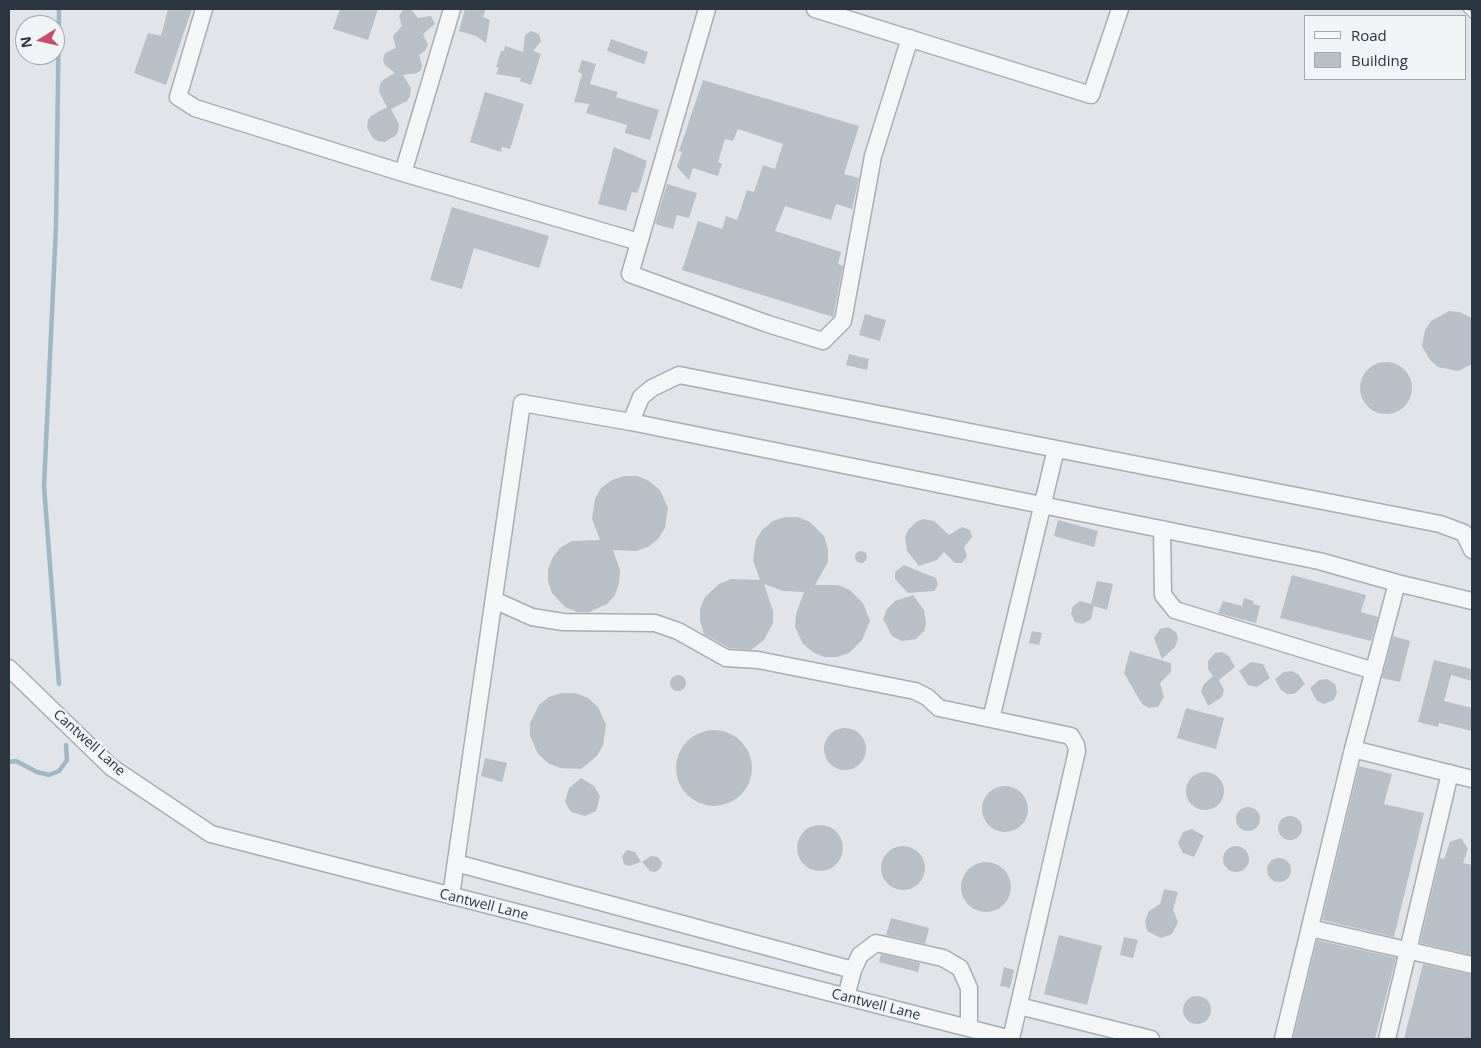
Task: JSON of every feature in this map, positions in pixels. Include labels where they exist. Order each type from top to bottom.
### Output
[{"type":"street","points":[[204,9],[178,97],[196,108],[403,173],[639,242]]},
{"type":"street","points":[[403,173],[452,9]]},
{"type":"street","points":[[707,9],[630,274],[768,324],[823,341],[843,321],[873,156],[910,38]]},
{"type":"street","points":[[816,9],[1091,95],[1120,9]]},
{"type":"street","points":[[631,422],[641,397],[652,388],[679,375],[1440,524],[1464,533],[1472,550]]},
{"type":"street","points":[[451,896],[522,403],[631,422],[1319,561],[1397,583],[1472,600]]},
{"type":"street","points":[[991,719],[1056,449]]},
{"type":"street","points":[[1162,529],[1163,595],[1175,610],[1374,671]]},
{"type":"street","points":[[1283,1039],[1353,749],[1397,583]]},
{"type":"street","points":[[494,600],[532,618],[563,622],[654,623],[678,631],[726,658],[758,660],[915,691],[927,697],[939,708],[1070,736],[1076,745],[1077,751],[1011,1039]]},
{"type":"street","name":"Cantwell Lane","points":[[9,668],[111,767],[211,834],[1011,1039]]},
{"type":"street","points":[[1353,749],[1472,779]]},
{"type":"street","points":[[1387,1039],[1450,773]]},
{"type":"street","points":[[456,863],[853,970]]},
{"type":"street","points":[[1310,928],[1472,965]]},
{"type":"street","points":[[846,997],[853,970],[860,955],[876,942],[943,958],[960,968],[969,988],[969,1028]]},
{"type":"street","points":[[1019,1006],[1151,1039]]},
{"type":"building","points":[[168,9],[192,9],[166,85],[134,73],[148,33],[161,36]]},
{"type":"building","points":[[340,9],[378,9],[368,40],[333,29]]},
{"type":"building","points":[[404,9],[411,9],[418,18],[431,16],[435,24],[423,34],[428,45],[425,51],[419,55],[422,65],[421,70],[417,73],[403,75],[411,88],[410,96],[407,101],[391,109],[399,124],[398,132],[385,142],[378,141],[373,138],[367,128],[368,120],[371,116],[387,107],[379,92],[380,84],[395,73],[385,65],[383,59],[385,53],[396,48],[393,36],[402,26],[399,16]]},
{"type":"building","points":[[465,9],[486,9],[483,17],[490,20],[486,43],[476,36],[459,31]]},
{"type":"building","points":[[531,31],[539,34],[541,41],[533,51],[541,54],[531,85],[520,81],[521,78],[496,74],[499,68],[496,67],[501,51],[504,51],[505,46],[523,52],[525,35]]},
{"type":"building","points":[[611,39],[648,52],[644,64],[607,51]]},
{"type":"building","points":[[582,60],[596,64],[590,84],[618,92],[616,97],[659,110],[650,140],[625,133],[627,125],[586,113],[589,104],[574,102],[582,74],[578,72]]},
{"type":"building","points":[[703,80],[859,126],[844,174],[859,178],[852,209],[836,204],[831,220],[785,206],[775,231],[841,252],[838,264],[843,266],[833,317],[682,270],[698,221],[722,229],[726,216],[737,220],[747,190],[754,192],[763,165],[775,169],[783,144],[738,129],[733,141],[725,139],[718,162],[722,164],[718,176],[693,168],[689,180],[677,167],[682,152],[679,151]]},
{"type":"building","points":[[485,92],[524,104],[510,149],[502,147],[501,152],[470,142]]},
{"type":"building","points":[[614,147],[647,161],[640,186],[637,193],[632,192],[626,211],[598,204]]},
{"type":"building","points":[[667,184],[697,193],[689,218],[677,215],[673,229],[655,224]]},
{"type":"building","points":[[452,207],[549,236],[539,268],[474,248],[462,289],[430,280]]},
{"type":"building","points":[[1449,311],[1459,312],[1472,318],[1472,364],[1458,371],[1438,367],[1430,360],[1422,346],[1425,330],[1431,321]]},
{"type":"building","points":[[865,314],[886,320],[880,341],[859,335]]},
{"type":"building","points":[[849,354],[869,359],[867,370],[846,365]]},
{"type":"building","points":[[1386,362],[1396,364],[1404,370],[1410,378],[1412,388],[1410,398],[1404,406],[1396,412],[1386,414],[1376,412],[1368,406],[1362,398],[1360,388],[1362,378],[1368,370],[1376,364]]},
{"type":"building","points":[[624,476],[637,476],[649,481],[660,490],[668,508],[665,528],[658,539],[648,547],[636,551],[613,550],[620,570],[619,583],[615,595],[607,604],[589,612],[577,612],[565,607],[552,593],[548,581],[548,569],[553,557],[561,547],[572,541],[600,540],[592,519],[595,499],[601,488],[612,480]]},
{"type":"building","points":[[785,517],[798,517],[810,522],[824,536],[828,549],[828,562],[815,585],[838,585],[850,590],[863,603],[870,621],[862,640],[849,653],[837,657],[824,657],[813,652],[803,644],[795,627],[796,614],[804,592],[783,591],[764,584],[773,611],[773,623],[764,640],[751,650],[729,648],[704,634],[700,621],[700,609],[705,597],[719,584],[731,579],[760,580],[753,560],[756,540],[762,530],[773,521]]},
{"type":"building","points":[[923,519],[934,521],[949,535],[962,527],[970,530],[972,537],[964,547],[967,556],[962,563],[955,563],[944,552],[937,560],[919,566],[907,551],[905,537],[908,530],[916,522]]},
{"type":"building","points":[[1058,520],[1098,531],[1094,547],[1054,536]]},
{"type":"building","points":[[861,551],[867,557],[861,563],[855,557]]},
{"type":"building","points":[[904,565],[936,578],[938,585],[934,591],[908,593],[895,579],[895,572]]},
{"type":"building","points":[[1292,575],[1366,595],[1361,612],[1378,617],[1371,641],[1280,618]]},
{"type":"building","points":[[1097,581],[1113,584],[1107,610],[1094,606],[1091,619],[1083,624],[1075,622],[1071,614],[1073,606],[1080,601],[1091,604]]},
{"type":"building","points":[[913,595],[924,610],[926,624],[924,631],[916,639],[902,641],[892,636],[883,619],[887,609],[895,601]]},
{"type":"building","points":[[1244,598],[1254,601],[1253,604],[1260,606],[1256,623],[1218,613],[1223,601],[1242,606]]},
{"type":"building","points":[[1168,627],[1176,632],[1178,639],[1175,647],[1162,659],[1154,638],[1160,629]]},
{"type":"building","points":[[1032,631],[1042,633],[1039,645],[1029,643]]},
{"type":"building","points":[[1393,636],[1410,641],[1400,682],[1382,678]]},
{"type":"building","points":[[1130,651],[1171,663],[1171,672],[1160,683],[1164,697],[1158,707],[1149,708],[1142,704],[1124,673]]},
{"type":"building","points":[[1222,652],[1229,656],[1235,667],[1219,680],[1224,690],[1222,697],[1208,706],[1201,691],[1204,684],[1213,676],[1208,669],[1208,661],[1215,653]]},
{"type":"building","points":[[1434,660],[1472,669],[1472,681],[1451,675],[1444,701],[1472,708],[1472,731],[1439,723],[1438,727],[1418,722]]},
{"type":"building","points":[[1251,662],[1263,664],[1270,678],[1257,687],[1248,685],[1239,671]]},
{"type":"building","points":[[1292,671],[1299,675],[1305,684],[1294,694],[1287,694],[1281,690],[1275,679],[1284,672]]},
{"type":"building","points":[[678,675],[686,683],[678,691],[670,683]]},
{"type":"building","points":[[1327,679],[1335,684],[1337,692],[1334,700],[1324,704],[1317,701],[1310,688],[1319,680]]},
{"type":"building","points":[[562,693],[575,693],[588,698],[598,707],[606,725],[603,745],[597,756],[581,769],[560,768],[548,763],[538,754],[530,736],[530,723],[539,705],[549,697]]},
{"type":"building","points":[[1186,708],[1224,718],[1216,749],[1177,738]]},
{"type":"building","points":[[841,728],[849,728],[860,734],[866,749],[860,764],[849,770],[841,770],[830,764],[824,753],[824,745],[830,734]]},
{"type":"building","points":[[714,730],[728,733],[741,741],[749,754],[752,768],[749,782],[741,795],[728,803],[714,806],[700,803],[687,795],[679,782],[676,768],[679,754],[687,741],[700,733]]},
{"type":"building","points":[[485,758],[507,763],[502,782],[481,776]]},
{"type":"building","points":[[1359,766],[1392,774],[1384,804],[1424,813],[1394,937],[1322,920]]},
{"type":"building","points":[[1205,772],[1218,778],[1224,791],[1218,804],[1205,810],[1192,804],[1186,791],[1192,778]]},
{"type":"building","points":[[581,778],[594,786],[600,796],[596,811],[585,816],[571,812],[565,802],[569,788]]},
{"type":"building","points":[[1000,786],[1010,786],[1022,792],[1027,800],[1027,818],[1022,826],[1014,831],[1000,832],[992,829],[985,822],[982,814],[982,804],[985,796],[992,789]]},
{"type":"building","points":[[1248,807],[1257,810],[1260,819],[1257,828],[1248,831],[1239,828],[1236,819],[1239,810]]},
{"type":"building","points":[[1290,816],[1299,819],[1302,828],[1299,837],[1290,840],[1281,837],[1278,828],[1281,819]]},
{"type":"building","points":[[815,825],[825,825],[839,835],[843,848],[839,861],[833,867],[825,871],[815,871],[801,861],[797,853],[797,843],[807,829]]},
{"type":"building","points":[[1192,829],[1204,836],[1194,857],[1183,853],[1178,843],[1183,832]]},
{"type":"building","points":[[1461,838],[1468,849],[1463,863],[1472,865],[1472,955],[1420,943],[1440,858],[1444,859],[1450,842]]},
{"type":"building","points":[[903,846],[915,850],[921,856],[925,868],[921,880],[915,886],[903,890],[891,886],[885,880],[881,868],[885,856],[891,850]]},
{"type":"building","points":[[1236,846],[1245,850],[1249,859],[1245,868],[1236,872],[1227,868],[1223,859],[1227,850]]},
{"type":"building","points":[[627,850],[635,852],[641,862],[629,866],[624,864],[622,856]]},
{"type":"building","points":[[651,856],[658,857],[662,863],[660,869],[655,872],[650,871],[642,862]]},
{"type":"building","points":[[1279,858],[1288,861],[1291,870],[1288,879],[1279,882],[1270,879],[1267,870],[1270,861]]},
{"type":"building","points":[[986,862],[995,864],[1006,873],[1011,887],[1009,896],[1000,907],[986,912],[977,910],[966,901],[961,887],[963,878],[972,867]]},
{"type":"building","points":[[1164,889],[1178,892],[1173,910],[1178,922],[1172,934],[1161,938],[1147,931],[1145,921],[1149,911],[1160,904]]},
{"type":"building","points":[[891,918],[929,928],[925,944],[886,935]]},
{"type":"building","points":[[1059,935],[1102,946],[1087,1005],[1044,994]]},
{"type":"building","points":[[1124,937],[1138,940],[1133,958],[1120,955]]},
{"type":"building","points":[[1317,940],[1396,958],[1375,1039],[1293,1039]]},
{"type":"building","points":[[881,954],[920,963],[918,972],[879,962]]},
{"type":"building","points":[[1423,964],[1472,975],[1472,1039],[1404,1039]]},
{"type":"building","points":[[1004,967],[1014,970],[1010,988],[1000,986]]},
{"type":"building","points":[[1197,996],[1207,1000],[1211,1010],[1207,1020],[1197,1024],[1187,1020],[1183,1010],[1187,1000]]},
{"type":"waterway","points":[[59,9],[56,226],[44,486],[59,684]]},
{"type":"waterway","points":[[9,762],[16,761],[37,772],[49,775],[59,771],[67,760],[66,745]]},
{"type":"railway","points":[[1465,9],[1472,16]]}]
